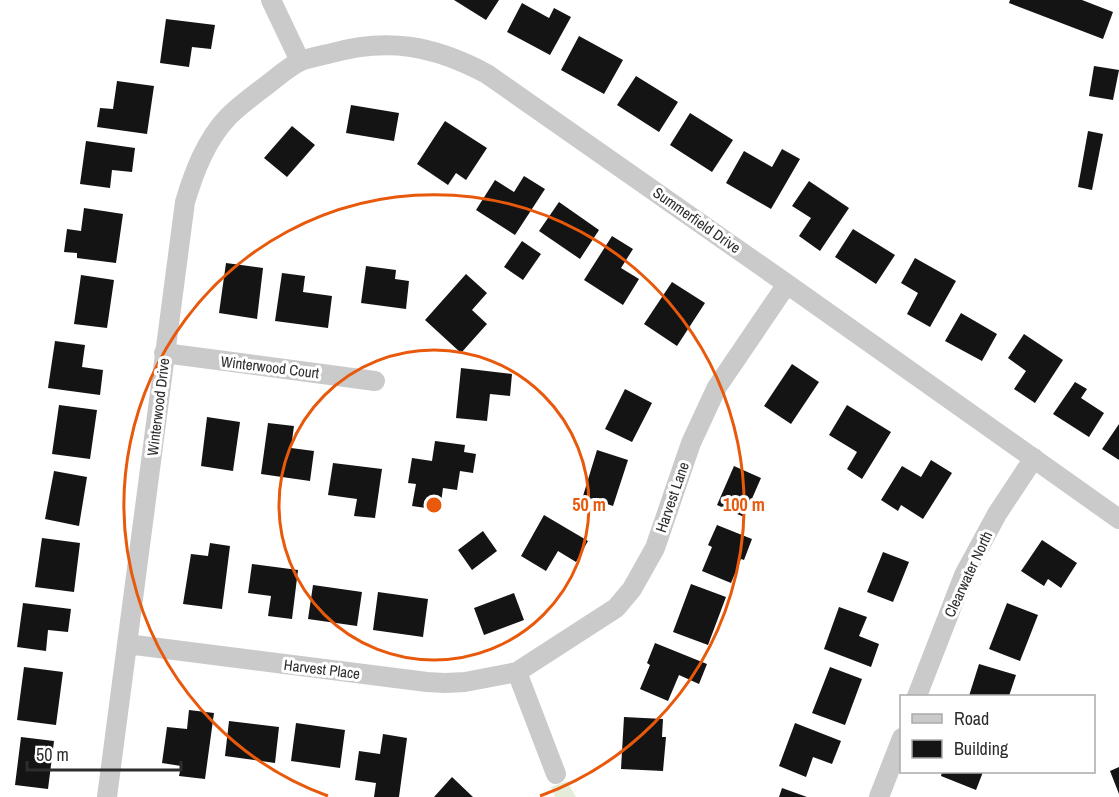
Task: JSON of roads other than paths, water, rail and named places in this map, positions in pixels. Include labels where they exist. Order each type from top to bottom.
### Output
[{"type":"street","points":[[271,0],[300,61]]},
{"type":"street","name":"Summerfield Drive","points":[[300,61],[351,47],[402,45],[446,54],[466,63],[512,91],[1119,519]]},
{"type":"street","name":"Winterwood Drive","points":[[107,797],[185,202],[200,159],[227,118],[300,61]]},
{"type":"street","name":"Harvest Lane","points":[[517,672],[616,608],[632,589],[655,548],[691,443],[717,387],[787,284]]},
{"type":"street","name":"Winterwood Court","points":[[164,353],[375,381]]},
{"type":"street","name":"Clearwater North","points":[[918,695],[964,576],[997,514],[1034,458]]},
{"type":"street","name":"Harvest Place","points":[[127,644],[445,684],[517,672]]},
{"type":"street","points":[[517,672],[556,774]]},
{"type":"street","points":[[879,797],[900,743]]}]
